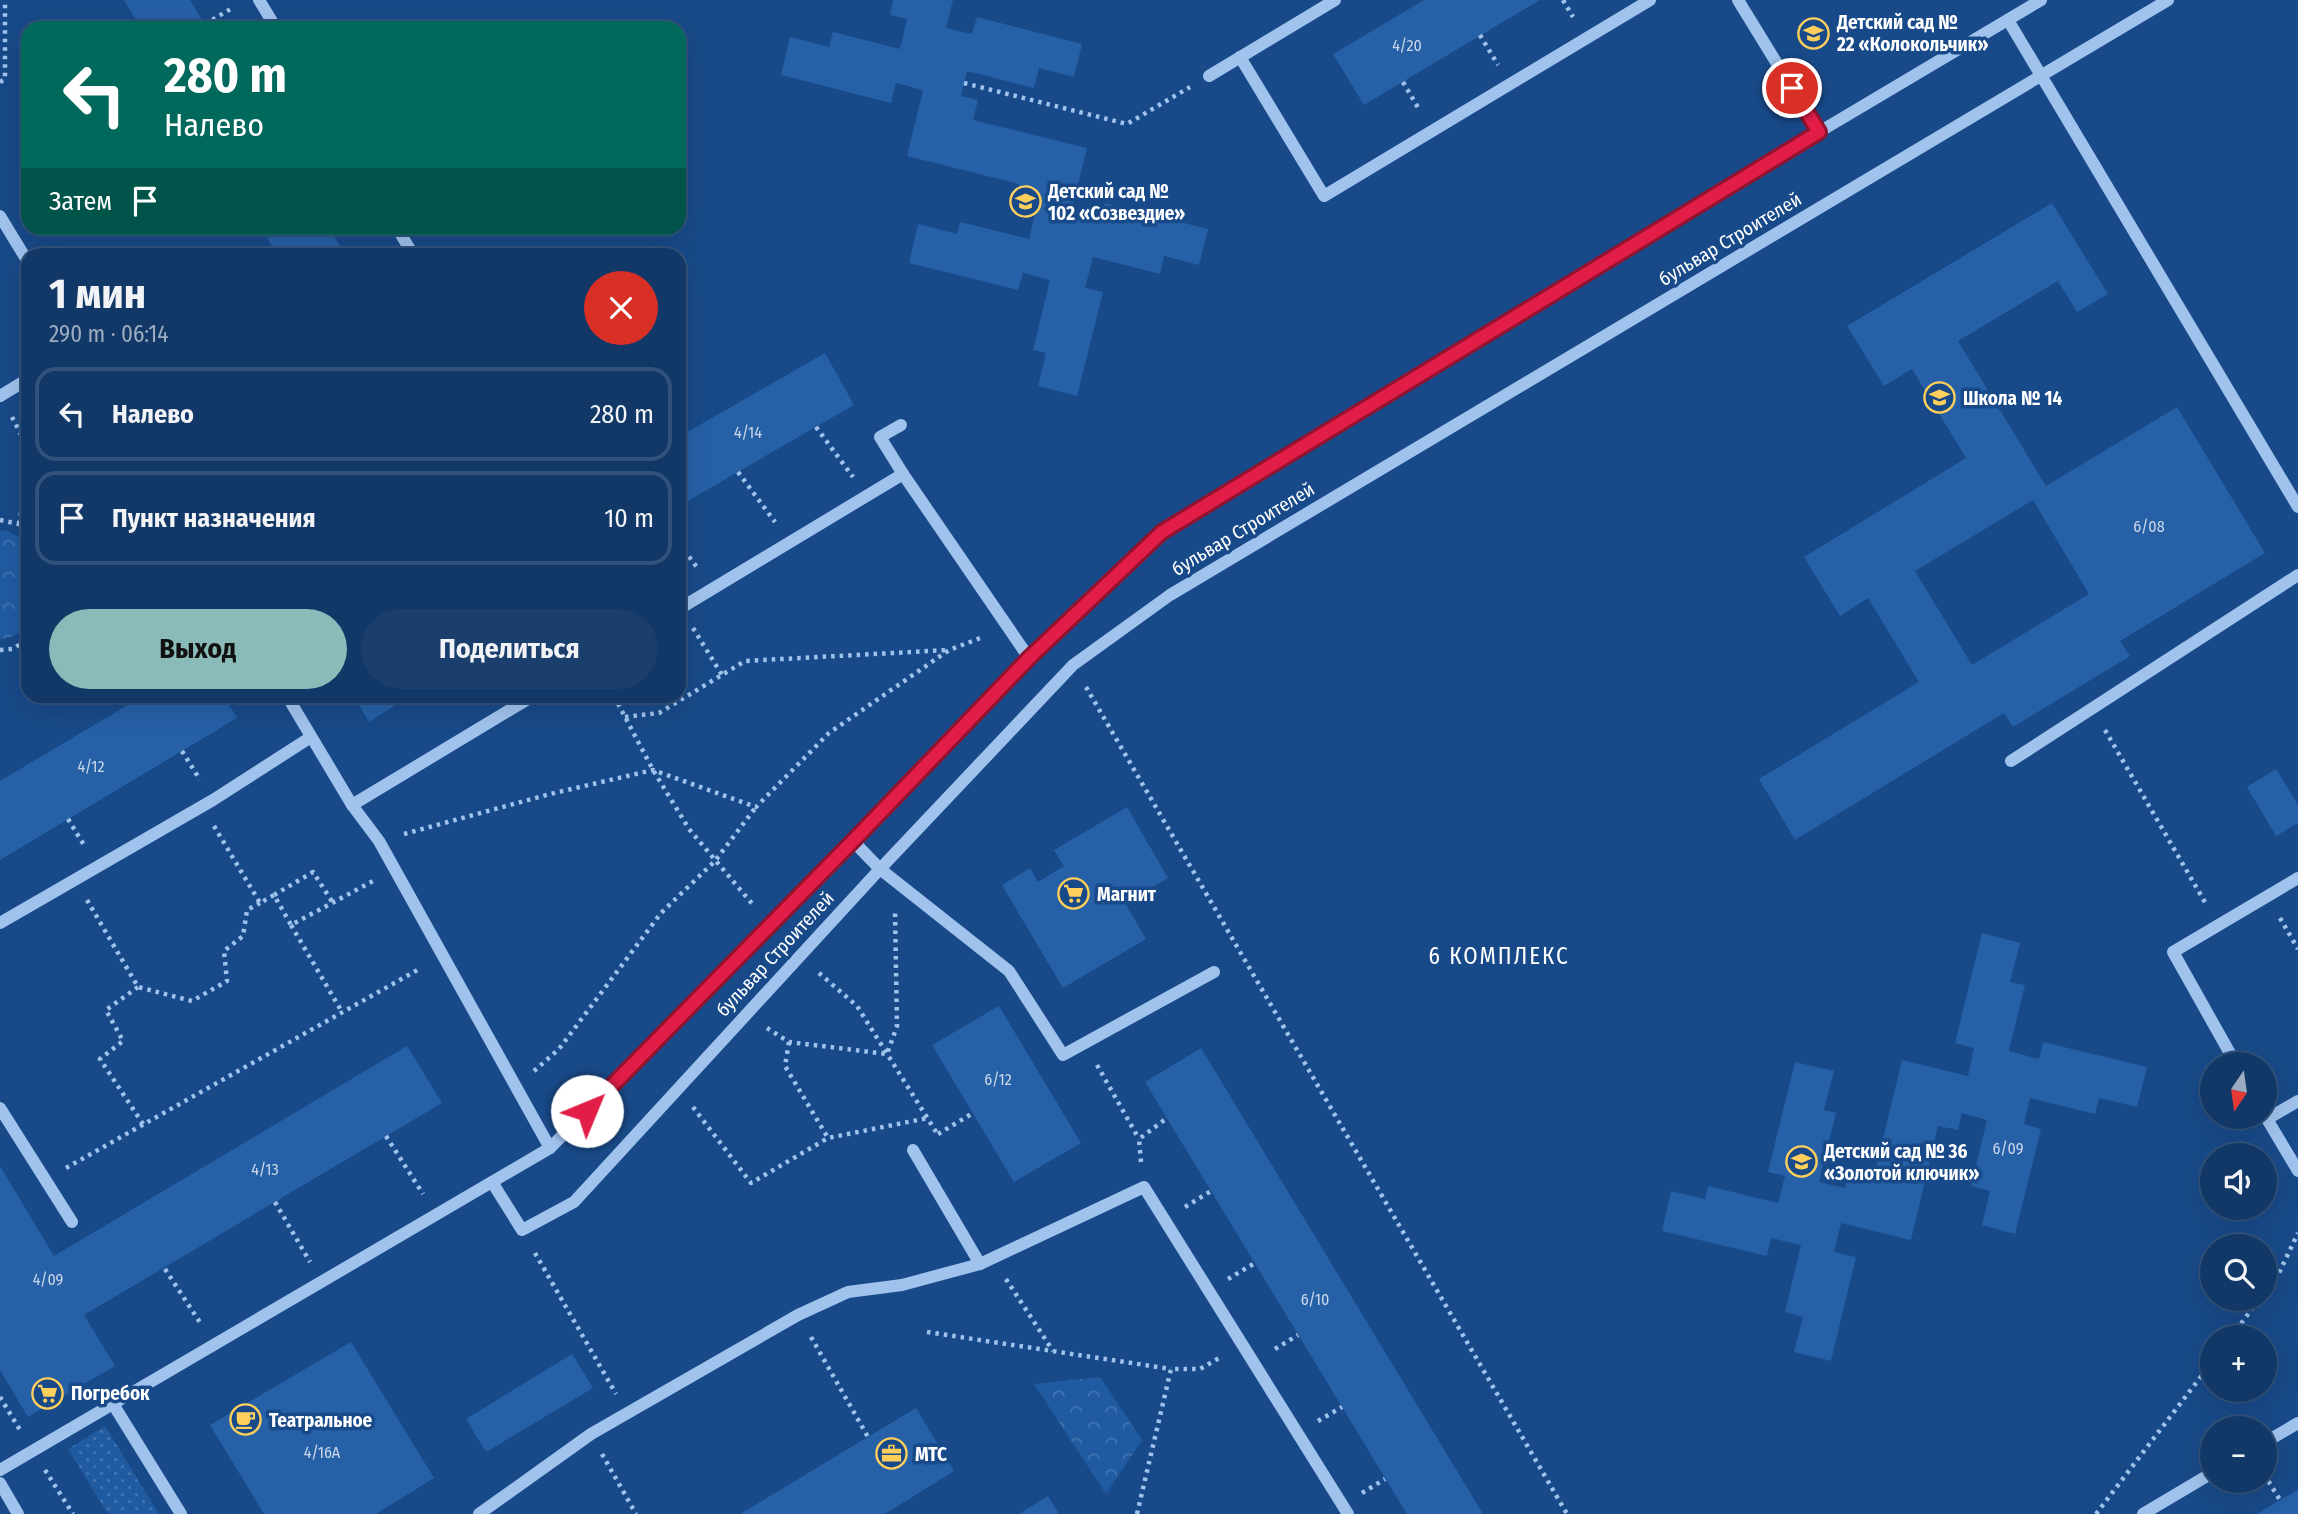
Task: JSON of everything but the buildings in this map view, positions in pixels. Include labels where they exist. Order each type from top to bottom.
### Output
[{"type":"street","points":[[259,0],[272,21]]},
{"type":"street","points":[[1209,76],[1335,0]]},
{"type":"street","points":[[1240,57],[1324,196],[1650,0]]},
{"type":"street","points":[[1738,0],[1819,132]]},
{"type":"street","points":[[0,1470],[550,1148],[771,925],[1029,658],[1162,532],[2041,0]]},
{"type":"street","name":"бульвар Строителей","points":[[522,1230],[574,1202],[799,956],[1073,665],[1170,594],[2168,0]]},
{"type":"street","points":[[2008,20],[2298,507]]},
{"type":"street","points":[[0,216],[21,250]]},
{"type":"street","points":[[0,396],[21,383]]},
{"type":"street","points":[[901,425],[880,437],[1029,658]]},
{"type":"street","points":[[686,604],[903,474]]},
{"type":"street","points":[[2011,761],[2298,575]]},
{"type":"street","points":[[291,703],[352,805],[379,841],[550,1148]]},
{"type":"street","points":[[352,805],[521,703]]},
{"type":"street","points":[[0,923],[207,803],[311,737]]},
{"type":"street","points":[[853,841],[880,869],[1009,971],[1063,1055],[1214,972]]},
{"type":"street","points":[[2229,1052],[2173,952],[2298,878]]},
{"type":"street","points":[[2277,1111],[2298,1101]]},
{"type":"street","points":[[0,1108],[72,1222]]},
{"type":"street","points":[[2274,1129],[2298,1171]]},
{"type":"street","points":[[913,1150],[980,1264]]},
{"type":"street","points":[[492,1182],[522,1230]]},
{"type":"street","points":[[479,1514],[591,1434],[798,1315],[848,1292],[902,1285],[980,1264],[1144,1187],[1348,1514]]},
{"type":"street","points":[[113,1404],[180,1514]]},
{"type":"street","points":[[2277,1435],[2298,1423]]},
{"type":"street","points":[[2143,1514],[2200,1481]]},
{"type":"street","points":[[0,1483],[18,1514]]},
{"type":"path","points":[[0,82],[5,79],[5,0]]},
{"type":"path","points":[[210,21],[236,6]]},
{"type":"path","points":[[964,83],[1127,124],[1209,76]]},
{"type":"path","points":[[1403,82],[1432,131]]},
{"type":"path","points":[[0,396],[21,434]]},
{"type":"path","points":[[816,427],[867,496]]},
{"type":"path","points":[[738,472],[790,542]]},
{"type":"path","points":[[0,520],[19,524],[21,513]]},
{"type":"path","points":[[686,618],[722,675]]},
{"type":"path","points":[[517,1087],[559,1049],[661,914],[715,861],[756,807],[829,733],[949,650],[1007,628]]},
{"type":"path","points":[[0,650],[12,649],[21,644]]},
{"type":"path","points":[[686,697],[745,661],[949,650]]},
{"type":"path","points":[[1073,665],[1567,1514]]},
{"type":"path","points":[[618,703],[653,770],[689,829],[771,925]]},
{"type":"path","points":[[625,717],[659,713],[676,703]]},
{"type":"path","points":[[2092,709],[2218,925]]},
{"type":"path","points":[[182,751],[260,903]]},
{"type":"path","points":[[379,841],[550,794],[653,770],[756,807]]},
{"type":"path","points":[[291,925],[395,869]]},
{"type":"path","points":[[75,880],[138,987],[192,1001],[227,981],[224,951],[243,936],[247,910],[313,872],[333,903]]},
{"type":"path","points":[[887,1054],[897,1026],[895,880]]},
{"type":"path","points":[[274,895],[342,1013]]},
{"type":"path","points":[[2266,897],[2298,949]]},
{"type":"path","points":[[45,1179],[443,956]]},
{"type":"path","points":[[799,956],[857,1006],[938,1135]]},
{"type":"path","points":[[138,987],[106,1010],[123,1041],[100,1059],[143,1124]]},
{"type":"path","points":[[745,1015],[789,1042],[887,1054]]},
{"type":"path","points":[[789,1042],[785,1066],[828,1138]]},
{"type":"path","points":[[1084,1043],[1139,1139],[1144,1187]]},
{"type":"path","points":[[678,1088],[751,1183],[828,1138],[928,1118]]},
{"type":"path","points":[[913,1150],[973,1113]]},
{"type":"path","points":[[1139,1139],[1167,1118]]},
{"type":"path","points":[[386,1136],[435,1214]]},
{"type":"path","points":[[275,1202],[320,1281]]},
{"type":"path","points":[[522,1230],[627,1414]]},
{"type":"path","points":[[2277,1276],[2298,1233]]},
{"type":"path","points":[[993,1259],[1053,1352]]},
{"type":"path","points":[[165,1269],[214,1343]]},
{"type":"path","points":[[798,1315],[868,1437]]},
{"type":"path","points":[[927,1332],[1171,1369],[1200,1369],[1243,1345]]},
{"type":"path","points":[[1137,1514],[1171,1369]]},
{"type":"path","points":[[2096,1514],[2200,1378]]},
{"type":"path","points":[[591,1434],[636,1514]]},
{"type":"path","points":[[2276,1493],[2280,1500]]},
{"type":"green space","points":[[0,530],[8,531],[21,539],[21,632],[0,639]]},
{"type":"green space","points":[[1100,1377],[1142,1440],[1106,1494],[1034,1384]]},
{"type":"green space","points":[[105,1426],[159,1514],[108,1514],[68,1449]]},
{"type":"place","name":"Детский сад № 22 «Колокольчик»","points":[[1814,33]]},
{"type":"place","name":"Детский сад № 102 «Созвездие»","points":[[1025,202]]},
{"type":"place","name":"Школа № 14","points":[[1940,398]]},
{"type":"place","name":"Магнит","points":[[1074,894]]},
{"type":"place","name":"Детский сад № 36 «Золотой ключик»","points":[[1801,1162]]},
{"type":"place","name":"Погребок","points":[[48,1393]]},
{"type":"place","name":"Театральное","points":[[246,1420]]},
{"type":"place","name":"МТС","points":[[892,1454]]},
{"type":"district","name":"6 КОМПЛЕКС","points":[[1499,956]]},
{"type":"route","points":[[587,1111],[1029,658],[1162,532],[1819,132],[1792,88]]}]
